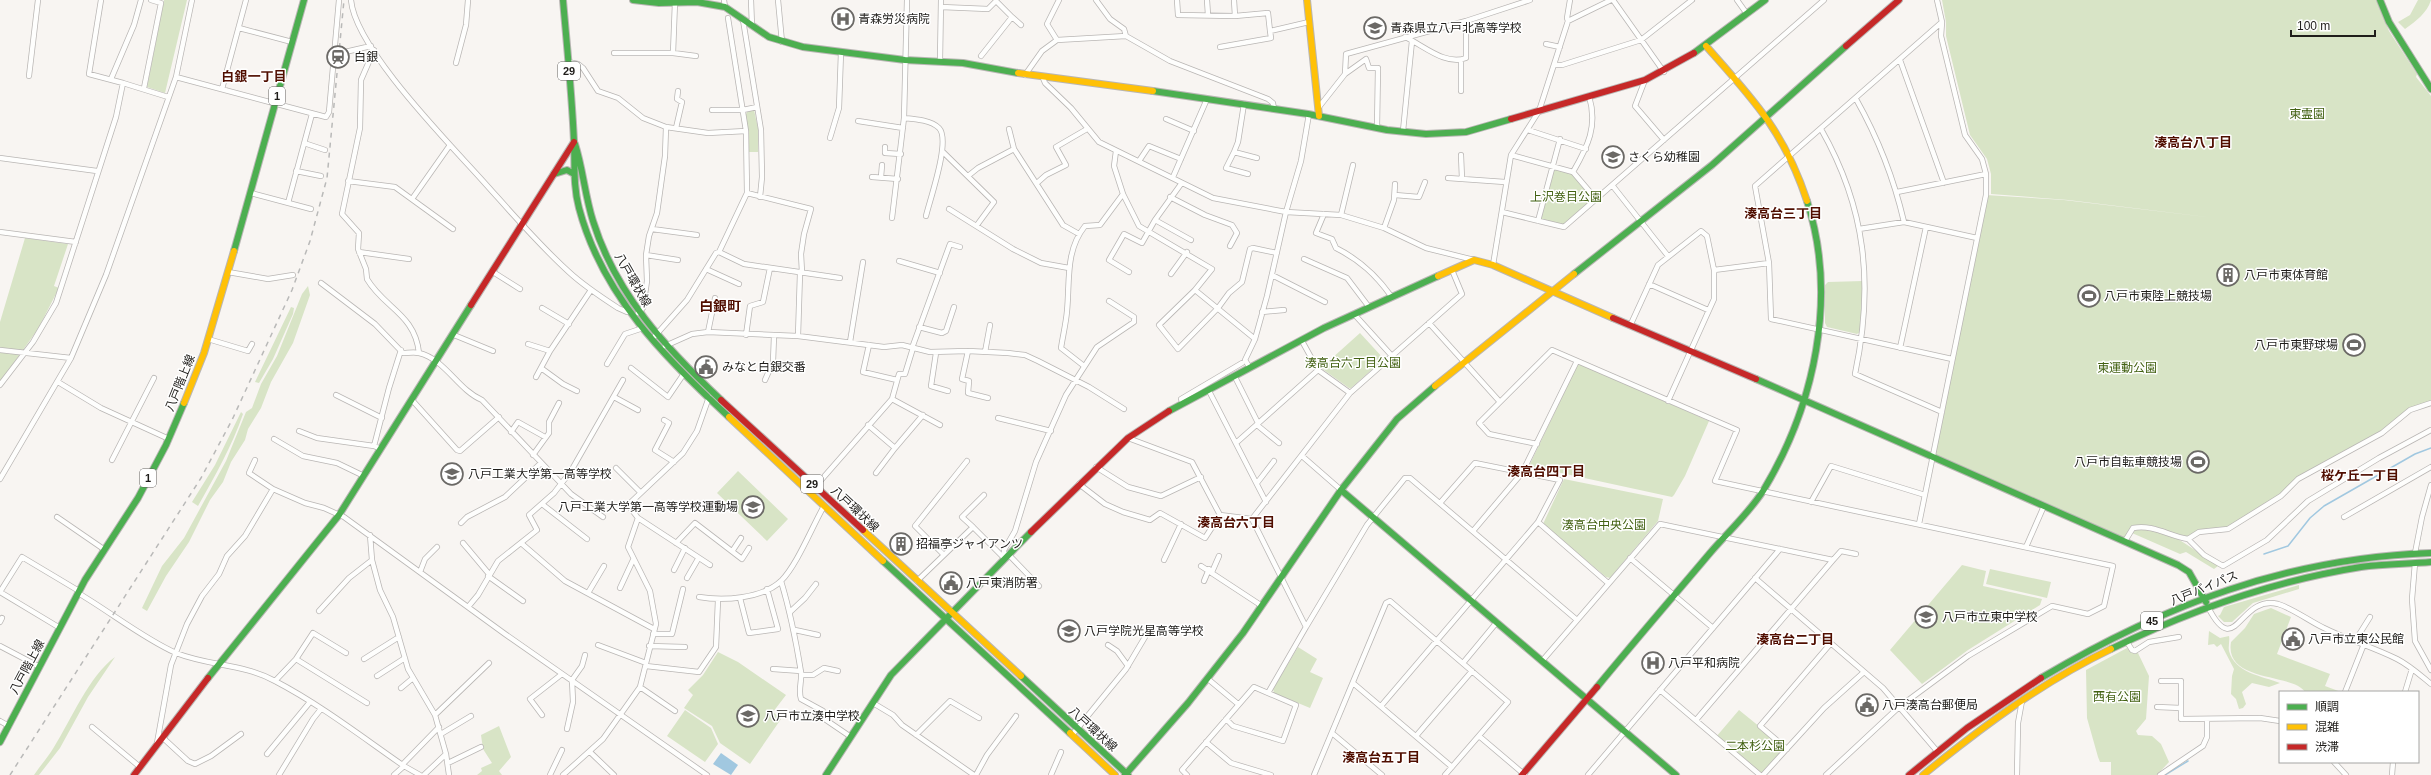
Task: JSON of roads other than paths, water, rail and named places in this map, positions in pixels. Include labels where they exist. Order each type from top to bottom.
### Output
[{"type":"main road","name":"八戸階上線","points":[[0,742],[78,592],[138,498],[169,439],[190,390],[208,339],[228,272],[304,0]]},
{"type":"main road","name":"八戸環状線","points":[[563,0],[574,142],[574,174],[582,214],[593,246],[608,280],[640,329],[707,398],[1115,775]]},
{"type":"main road","points":[[633,0],[697,2],[724,7],[769,37],[782,42],[841,52],[905,60],[963,63],[1043,78],[1078,80],[1309,114],[1377,128],[1454,134],[1645,80],[1664,72],[1706,46],[1765,0]]},
{"type":"main road","points":[[1307,0],[1319,116]]},
{"type":"main road","points":[[1127,774],[1208,679],[1262,606],[1341,490],[1397,419],[1463,362],[1712,164],[1899,0]]},
{"type":"main road","points":[[2380,0],[2389,22],[2431,89]]},
{"type":"main road","points":[[1523,775],[1762,492],[1785,452],[1805,402],[1816,362],[1822,304],[1818,250],[1806,198],[1790,157],[1766,116],[1706,46]]},
{"type":"main road","name":"八戸環状線","points":[[574,142],[588,203],[602,246],[619,282],[638,313],[655,336],[713,392],[1127,774]]},
{"type":"main road","points":[[134,775],[157,742],[339,515],[437,362],[574,142]]},
{"type":"main road","points":[[554,175],[563,170],[570,171],[574,174]]},
{"type":"main road","points":[[826,775],[891,675],[1006,556],[1096,467],[1128,438],[1183,404],[1302,340],[1391,296],[1474,260],[1493,264],[1550,292],[1690,351],[2125,541],[2189,572],[2205,598],[2208,606]]},
{"type":"main road","points":[[1341,490],[1676,775]]},
{"type":"main road","name":"八戸バイパス","points":[[1909,775],[1937,751],[1997,705],[2039,678],[2119,635],[2205,598],[2256,580],[2305,566],[2355,558],[2431,553]]},
{"type":"main road","name":"八戸バイパス","points":[[1923,775],[1981,728],[2023,699],[2127,642],[2208,606],[2248,591],[2330,572],[2431,562]]},
{"type":"street","points":[[29,76],[38,0]]},
{"type":"street","points":[[102,0],[89,74],[144,88],[168,97]]},
{"type":"street","points":[[111,79],[134,25],[141,0]]},
{"type":"street","points":[[144,88],[161,3],[151,0]]},
{"type":"street","points":[[0,479],[71,358],[106,275],[176,77],[192,0]]},
{"type":"street","points":[[222,89],[246,0]]},
{"type":"street","points":[[176,77],[323,117],[329,112],[339,0]]},
{"type":"street","points":[[351,0],[352,10],[372,48],[410,101],[522,224],[568,271],[591,290],[618,308],[628,312]]},
{"type":"street","points":[[456,63],[466,25],[468,0]]},
{"type":"street","points":[[724,0],[724,7]]},
{"type":"street","points":[[751,0],[752,26]]},
{"type":"street","points":[[778,0],[782,42]]},
{"type":"street","points":[[892,218],[901,154],[904,118],[907,0]]},
{"type":"street","points":[[940,62],[941,0]]},
{"type":"street","points":[[941,7],[988,9],[996,0],[1020,25]]},
{"type":"street","points":[[1057,40],[1046,24],[1059,0]]},
{"type":"street","points":[[1096,0],[1110,19],[1124,29],[1126,36]]},
{"type":"street","points":[[1177,0],[1178,16],[1235,16],[1268,12],[1271,38],[1220,47]]},
{"type":"street","points":[[1207,0],[1208,16]]},
{"type":"street","points":[[1234,0],[1235,16]]},
{"type":"street","points":[[1345,74],[1346,54],[1466,21],[1530,0]]},
{"type":"street","points":[[1493,264],[1502,212],[1505,182],[1511,155],[1528,130],[1538,111],[1568,21],[1567,18],[1570,0]]},
{"type":"street","points":[[1568,21],[1612,0],[1664,72]]},
{"type":"street","points":[[1554,65],[1562,65],[1641,40],[1692,0]]},
{"type":"street","points":[[1737,0],[1747,14]]},
{"type":"street","points":[[1502,212],[1564,227],[1824,0]]},
{"type":"street","points":[[1919,524],[1986,195],[1986,174],[1982,159],[1965,135],[1942,36],[1942,22],[1937,0]]},
{"type":"street","points":[[673,53],[675,2]]},
{"type":"street","points":[[981,56],[1012,17]]},
{"type":"street","points":[[650,341],[687,300],[716,253],[719,252],[747,193],[746,131],[728,18]]},
{"type":"street","points":[[743,20],[761,130],[762,177],[760,197]]},
{"type":"street","points":[[1405,37],[1432,54],[1461,60],[1466,58],[1466,21]]},
{"type":"street","points":[[1270,31],[1309,22]]},
{"type":"street","points":[[1942,22],[1790,157],[1755,186],[1769,263],[1771,319],[1952,359]]},
{"type":"street","points":[[239,28],[292,42]]},
{"type":"street","points":[[1025,74],[1042,52],[1057,40],[1126,36],[1170,60],[1268,99],[1273,103],[1274,109]]},
{"type":"street","points":[[1403,131],[1412,41]]},
{"type":"street","points":[[1546,44],[1560,47]]},
{"type":"street","points":[[345,52],[372,48]]},
{"type":"street","points":[[372,48],[361,80],[360,128],[342,214],[359,233],[359,252],[369,283],[411,325],[418,338],[419,353]]},
{"type":"street","points":[[614,52],[673,53],[696,56]]},
{"type":"street","points":[[830,138],[839,108],[841,52]]},
{"type":"street","points":[[1319,107],[1345,74],[1366,60],[1369,68],[1378,68],[1377,128]]},
{"type":"street","points":[[1461,60],[1461,91]]},
{"type":"street","points":[[1900,60],[1944,183]]},
{"type":"street","points":[[568,62],[578,64],[583,68],[598,91],[618,98],[643,118],[666,127],[708,133],[746,131]]},
{"type":"street","points":[[1043,78],[1045,83],[1071,108],[1087,129],[1100,142],[1173,177],[1181,184],[1213,198],[1286,212],[1341,215],[1384,228],[1426,248],[1474,260]]},
{"type":"street","points":[[1645,80],[1635,106],[1664,140]]},
{"type":"street","points":[[0,385],[49,318],[76,242],[97,171],[116,117],[123,83]]},
{"type":"street","points":[[676,128],[682,102],[677,98],[678,91]]},
{"type":"street","points":[[1573,172],[1590,142],[1593,109],[1589,96]]},
{"type":"street","points":[[1173,177],[1207,99]]},
{"type":"street","points":[[1856,99],[1882,153],[1897,192],[1904,222]]},
{"type":"street","points":[[1244,104],[1238,142],[1226,168],[1248,174]]},
{"type":"street","points":[[712,110],[743,110],[757,107]]},
{"type":"street","points":[[288,203],[312,114]]},
{"type":"street","points":[[1250,368],[1244,360],[1255,339],[1286,212],[1301,161],[1309,114]]},
{"type":"street","points":[[904,118],[930,123],[940,129],[943,135],[943,152],[926,216]]},
{"type":"street","points":[[1166,119],[1194,131]]},
{"type":"street","points":[[858,120],[903,128]]},
{"type":"street","points":[[638,313],[643,308],[648,281],[646,255],[664,165],[666,127]]},
{"type":"street","points":[[1009,129],[1014,150],[1037,183],[1063,226],[1079,234]]},
{"type":"street","points":[[1037,183],[1046,175],[1066,165],[1056,146],[1087,129]]},
{"type":"street","points":[[1821,129],[1836,155],[1855,206],[1866,279],[1862,340],[1855,374],[1942,412]]},
{"type":"street","points":[[1528,130],[1560,139],[1586,149]]},
{"type":"street","points":[[1538,221],[1560,139]]},
{"type":"street","points":[[304,144],[325,150]]},
{"type":"street","points":[[412,199],[450,145]]},
{"type":"street","points":[[1139,161],[1149,146],[1181,159]]},
{"type":"street","points":[[885,147],[885,153],[901,154]]},
{"type":"street","points":[[968,176],[978,168],[1014,150]]},
{"type":"street","points":[[1116,151],[1114,166],[1123,194],[1139,226],[1147,232],[1154,234],[1187,252],[1212,269],[1195,290],[1159,326],[1178,349],[1218,308],[1229,293],[1242,282],[1250,249],[1253,248],[1277,253]]},
{"type":"street","points":[[943,152],[994,202],[977,225]]},
{"type":"street","points":[[1234,152],[1257,158]]},
{"type":"street","points":[[1461,155],[1462,179]]},
{"type":"street","points":[[1511,155],[1573,172],[1596,199]]},
{"type":"street","points":[[0,158],[97,171]]},
{"type":"street","points":[[881,177],[882,165]]},
{"type":"street","points":[[1341,215],[1354,166]]},
{"type":"street","points":[[296,170],[321,176]]},
{"type":"street","points":[[1897,192],[1986,174]]},
{"type":"street","points":[[872,176],[898,178]]},
{"type":"street","points":[[1448,178],[1505,182]]},
{"type":"street","points":[[348,181],[395,187],[453,228]]},
{"type":"street","points":[[1395,195],[1419,197],[1424,182]]},
{"type":"street","points":[[1129,272],[1109,260],[1124,234],[1142,243],[1147,232],[1170,197],[1181,184]]},
{"type":"street","points":[[1384,228],[1395,195],[1395,184]]},
{"type":"street","points":[[1612,185],[1668,256]]},
{"type":"street","points":[[251,193],[311,209]]},
{"type":"street","points":[[747,193],[811,209],[803,240],[798,336]]},
{"type":"street","points":[[1084,366],[1061,348],[1068,310],[1069,268],[1079,234],[1085,226],[1096,226],[1105,221],[1123,194]]},
{"type":"street","points":[[1170,197],[1205,215],[1232,225],[1237,233],[1230,246]]},
{"type":"street","points":[[949,209],[1014,249],[1041,263],[1069,268]]},
{"type":"street","points":[[1324,214],[1316,233],[1332,239],[1336,248],[1354,258],[1375,274],[1391,296]]},
{"type":"street","points":[[1155,220],[1191,240]]},
{"type":"street","points":[[1859,229],[1904,222],[1977,238]]},
{"type":"street","points":[[1900,348],[1926,227]]},
{"type":"street","points":[[652,228],[697,235]]},
{"type":"street","points":[[1630,326],[1658,265],[1701,231],[1707,236],[1714,270],[1714,299],[1668,400]]},
{"type":"street","points":[[0,232],[76,242]]},
{"type":"street","points":[[816,487],[892,399],[899,374],[905,374],[919,327],[950,244],[960,247]]},
{"type":"street","points":[[359,252],[409,259]]},
{"type":"street","points":[[719,252],[744,264],[840,278]]},
{"type":"street","points":[[1170,274],[1187,252]]},
{"type":"street","points":[[646,255],[678,260]]},
{"type":"street","points":[[1304,259],[1347,278],[1369,307]]},
{"type":"street","points":[[899,261],[940,273]]},
{"type":"street","points":[[850,342],[863,262]]},
{"type":"street","points":[[1714,270],[1769,263]]},
{"type":"street","points":[[746,335],[750,306],[763,302],[770,268]]},
{"type":"street","points":[[706,269],[739,284]]},
{"type":"street","points":[[1252,519],[1350,393],[1462,294],[1452,270]]},
{"type":"street","points":[[228,272],[268,279],[293,275]]},
{"type":"street","points":[[493,272],[520,289]]},
{"type":"street","points":[[1272,274],[1325,302]]},
{"type":"street","points":[[321,283],[375,324],[403,353],[419,353],[437,362],[467,393],[482,400],[575,498],[603,517]]},
{"type":"street","points":[[1649,284],[1708,310]]},
{"type":"street","points":[[536,377],[550,351],[591,290]]},
{"type":"street","points":[[1195,290],[1255,339]]},
{"type":"street","points":[[708,332],[715,298]]},
{"type":"street","points":[[1006,556],[1004,550],[1015,531],[1036,462],[1051,431],[1058,409],[1097,347],[1134,322],[1134,317],[1109,301]]},
{"type":"street","points":[[919,327],[942,333],[946,331],[954,306]]},
{"type":"street","points":[[542,308],[569,324]]},
{"type":"street","points":[[1262,312],[1284,310]]},
{"type":"street","points":[[1354,314],[1392,356]]},
{"type":"street","points":[[1430,323],[1500,402]]},
{"type":"street","points":[[985,352],[990,324]]},
{"type":"street","points":[[607,364],[625,334],[640,329]]},
{"type":"street","points":[[664,346],[692,334],[708,332],[746,335],[798,336],[884,347],[902,345],[936,353],[968,351],[1024,355],[1076,380],[1124,409]]},
{"type":"street","points":[[454,335],[493,351]]},
{"type":"street","points":[[765,380],[773,362],[774,336]]},
{"type":"street","points":[[208,339],[248,351],[252,344]]},
{"type":"street","points":[[1302,340],[1318,370],[1350,393]]},
{"type":"street","points":[[528,344],[550,351]]},
{"type":"street","points":[[869,345],[863,372],[897,380]]},
{"type":"street","points":[[0,350],[71,358]]},
{"type":"street","points":[[374,446],[389,388],[401,350]]},
{"type":"street","points":[[1537,444],[1489,434],[1479,423],[1552,350],[1737,430],[1715,481],[2113,566],[2104,606],[2088,614],[2052,606],[2048,607],[1968,656],[1899,707],[1826,775]]},
{"type":"street","points":[[968,351],[962,379],[970,380],[968,393],[988,398]]},
{"type":"street","points":[[936,353],[930,386],[948,391]]},
{"type":"street","points":[[1473,531],[1522,473],[1577,361]]},
{"type":"street","points":[[1183,404],[1181,399],[1242,363]]},
{"type":"street","points":[[541,368],[563,384],[577,391]]},
{"type":"street","points":[[631,368],[668,397],[683,375]]},
{"type":"street","points":[[1236,443],[1318,370]]},
{"type":"street","points":[[1234,377],[1257,424],[1279,443]]},
{"type":"street","points":[[112,460],[132,424],[154,378]]},
{"type":"street","points":[[468,607],[478,595],[498,561],[537,530],[529,515],[562,484],[623,380]]},
{"type":"street","points":[[58,382],[101,408],[132,424],[169,439]]},
{"type":"street","points":[[1209,391],[1266,502]]},
{"type":"street","points":[[710,565],[698,559],[685,548],[638,518],[628,505],[640,492],[674,462],[697,431],[707,398],[713,392]]},
{"type":"street","points":[[336,395],[382,418]]},
{"type":"street","points":[[614,396],[638,410]]},
{"type":"street","points":[[892,399],[940,425]]},
{"type":"street","points":[[412,400],[457,450],[460,451],[499,417]]},
{"type":"street","points":[[533,455],[549,433],[548,422],[559,403]]},
{"type":"street","points":[[2188,539],[2199,532],[2228,529],[2281,496],[2298,479],[2382,433],[2410,410],[2431,403]]},
{"type":"street","points":[[876,473],[922,415]]},
{"type":"street","points":[[998,418],[1051,431]]},
{"type":"street","points":[[664,420],[669,423],[655,450],[674,462]]},
{"type":"street","points":[[511,432],[518,422],[545,437]]},
{"type":"street","points":[[868,425],[895,448]]},
{"type":"street","points":[[300,430],[317,438],[374,446],[381,449]]},
{"type":"street","points":[[2125,541],[2133,528],[2138,527],[2164,531],[2188,539],[2204,555],[2223,566],[2267,540],[2308,501],[2379,458],[2431,430]]},
{"type":"street","points":[[1128,438],[1192,462],[1220,515]]},
{"type":"street","points":[[274,440],[303,456],[336,464],[364,476]]},
{"type":"street","points":[[1302,456],[1341,490]]},
{"type":"street","points":[[255,460],[249,473],[274,488],[305,503],[339,515],[370,535],[562,674],[707,775]]},
{"type":"street","points":[[944,556],[914,526],[967,461]]},
{"type":"street","points":[[1257,483],[1274,461]]},
{"type":"street","points":[[461,523],[467,517],[505,497],[541,463]]},
{"type":"street","points":[[1381,706],[1538,522],[1560,480],[1475,463],[1440,504]]},
{"type":"street","points":[[1811,502],[1831,466],[1925,495]]},
{"type":"street","points":[[1096,467],[1128,487],[1161,496],[1201,477]]},
{"type":"street","points":[[2344,517],[2431,467]]},
{"type":"street","points":[[616,468],[640,492]]},
{"type":"street","points":[[1268,693],[1373,517],[1405,478],[1410,478],[1577,620]]},
{"type":"street","points":[[1079,484],[1105,504],[1122,512],[1150,520],[1160,513],[1205,538],[1220,515]]},
{"type":"street","points":[[2415,553],[2422,517],[2431,485]]},
{"type":"street","points":[[157,742],[175,652],[197,603],[215,580],[227,556],[245,536],[274,488]]},
{"type":"street","points":[[984,494],[962,517],[1038,586]]},
{"type":"street","points":[[542,504],[588,539]]},
{"type":"street","points":[[699,597],[718,600],[740,598],[767,589],[781,581],[794,564],[824,506]]},
{"type":"street","points":[[2026,547],[2044,506]]},
{"type":"street","points":[[1220,515],[1252,519]]},
{"type":"street","points":[[57,517],[105,550]]},
{"type":"street","points":[[564,775],[603,739],[640,686],[656,624],[650,590],[628,548],[638,518]]},
{"type":"street","points":[[1252,519],[1306,627]]},
{"type":"street","points":[[1538,522],[1608,583]]},
{"type":"street","points":[[676,543],[695,523],[742,559],[749,548]]},
{"type":"street","points":[[1164,560],[1181,524]]},
{"type":"street","points":[[1542,661],[1660,524],[1833,560]]},
{"type":"street","points":[[917,581],[973,527]]},
{"type":"street","points":[[370,535],[372,560],[380,590],[393,617],[405,658],[413,678],[435,715],[446,754],[449,775]]},
{"type":"street","points":[[732,550],[741,538]]},
{"type":"street","points":[[463,542],[489,575],[523,601]]},
{"type":"street","points":[[521,543],[565,581],[654,631],[672,634],[683,589]]},
{"type":"street","points":[[420,572],[425,559],[437,547]]},
{"type":"street","points":[[674,570],[685,548]]},
{"type":"street","points":[[1591,774],[1625,731],[1780,549]]},
{"type":"street","points":[[1696,720],[1841,551],[1856,554]]},
{"type":"street","points":[[1204,581],[1219,556]]},
{"type":"street","points":[[60,628],[0,592],[22,557],[175,652],[220,664],[251,670],[275,681],[322,709],[403,766],[420,775]]},
{"type":"street","points":[[1630,558],[1712,628]]},
{"type":"street","points":[[687,578],[698,559]]},
{"type":"street","points":[[319,611],[349,578],[372,560]]},
{"type":"street","points":[[620,588],[633,560]]},
{"type":"street","points":[[2415,563],[2412,599],[2415,641],[2431,670]]},
{"type":"street","points":[[588,593],[604,566]]},
{"type":"street","points":[[1201,566],[1211,571],[1262,606]]},
{"type":"street","points":[[1755,578],[1883,688],[1937,751]]},
{"type":"street","points":[[781,581],[795,630],[803,683],[799,694],[801,699],[824,711],[826,720],[851,737]]},
{"type":"street","points":[[790,612],[805,598],[816,584]]},
{"type":"street","points":[[740,598],[749,633],[778,630],[767,589]]},
{"type":"street","points":[[598,645],[646,665],[699,672],[716,647],[718,600]]},
{"type":"street","points":[[1314,775],[1386,602],[1390,601],[1508,702],[1445,775]]},
{"type":"street","points":[[2208,606],[2220,626],[2227,629],[2240,623],[2257,605],[2279,604],[2324,628],[2396,659],[2431,684]]},
{"type":"street","points":[[2355,641],[2370,617]]},
{"type":"street","points":[[1463,664],[1497,622]]},
{"type":"street","points":[[795,630],[818,635]]},
{"type":"street","points":[[275,681],[286,667],[296,659],[313,633],[346,653]]},
{"type":"street","points":[[364,660],[399,637]]},
{"type":"street","points":[[1072,735],[1128,666],[1145,637]]},
{"type":"street","points":[[2127,642],[2132,650],[2135,651],[2150,642],[2179,637]]},
{"type":"street","points":[[1787,749],[1760,726],[1831,643]]},
{"type":"street","points":[[2345,691],[2364,644]]},
{"type":"street","points":[[1108,645],[1117,651],[1128,666]]},
{"type":"street","points":[[0,646],[40,667]]},
{"type":"street","points":[[650,646],[685,647]]},
{"type":"street","points":[[568,729],[573,702],[572,680],[582,666],[585,655]]},
{"type":"street","points":[[377,676],[405,658]]},
{"type":"street","points":[[296,659],[367,702]]},
{"type":"street","points":[[435,715],[489,663]]},
{"type":"street","points":[[773,669],[813,675],[824,668],[838,671]]},
{"type":"street","points":[[2405,691],[2412,669]]},
{"type":"street","points":[[1416,736],[1472,671]]},
{"type":"street","points":[[1660,690],[1762,775],[1824,708],[1864,672]]},
{"type":"street","points":[[542,715],[530,699],[562,674]]},
{"type":"street","points":[[401,688],[413,678]]},
{"type":"street","points":[[1208,679],[1238,704]]},
{"type":"street","points":[[2161,681],[2182,681],[2181,720],[2253,718],[2279,722]]},
{"type":"street","points":[[1353,683],[1452,768]]},
{"type":"street","points":[[640,686],[675,711]]},
{"type":"street","points":[[1187,775],[1182,770],[1238,704],[1254,688],[1296,704],[1283,741],[1233,726],[1226,719]]},
{"type":"street","points":[[2018,775],[2018,723],[2023,699]]},
{"type":"street","points":[[916,735],[950,701],[979,718]]},
{"type":"street","points":[[267,754],[310,702]]},
{"type":"street","points":[[873,703],[893,715],[916,735],[975,775],[987,755],[1016,716]]},
{"type":"street","points":[[2157,707],[2181,708]]},
{"type":"street","points":[[279,775],[313,718],[322,709]]},
{"type":"street","points":[[441,734],[470,716]]},
{"type":"street","points":[[2160,775],[2203,746],[2207,737],[2207,720]]},
{"type":"street","points":[[0,721],[9,726]]},
{"type":"street","points":[[92,727],[140,767]]},
{"type":"street","points":[[394,775],[439,727]]},
{"type":"street","points":[[1332,733],[1382,775]]},
{"type":"street","points":[[162,737],[188,761],[195,764],[211,756],[241,734]]},
{"type":"street","points":[[1479,736],[1523,775]]},
{"type":"street","points":[[1206,742],[1231,763],[1271,775]]},
{"type":"street","points":[[448,763],[481,747]]},
{"type":"street","points":[[550,775],[562,750]]},
{"type":"street","points":[[590,752],[614,775]]},
{"type":"street","points":[[1051,775],[1061,752]]},
{"type":"street","points":[[424,775],[446,754]]},
{"type":"street","points":[[2335,763],[2346,775]]},
{"type":"street","points":[[2392,775],[2393,763]]},
{"type":"street","points":[[962,775],[967,770]]},
{"type":"water","points":[[721,753],[738,765],[731,775],[713,764]]},
{"type":"waterway","points":[[2264,554],[2288,546],[2310,518],[2324,506],[2415,454],[2431,448]]},
{"type":"waterway","points":[[2165,775],[2188,761]]},
{"type":"railway","points":[[10,775],[201,478],[232,420],[292,290],[310,241],[327,178],[344,0]]},
{"type":"place","name":"青森労災病院","points":[[843,19]]},
{"type":"place","name":"青森県立八戸北高等学校","points":[[1375,28]]},
{"type":"place","name":"白銀","points":[[338,57]]},
{"type":"place","name":"さくら幼稚園","points":[[1613,157]]},
{"type":"place","name":"八戸市東体育館","points":[[2228,275]]},
{"type":"place","name":"八戸市東陸上競技場","points":[[2089,296]]},
{"type":"place","name":"八戸市東野球場","points":[[2354,345]]},
{"type":"place","name":"みなと白銀交番","points":[[706,367]]},
{"type":"place","name":"八戸市自転車競技場","points":[[2198,462]]},
{"type":"place","name":"八戸工業大学第一高等学校","points":[[452,474]]},
{"type":"place","name":"八戸工業大学第一高等学校運動場","points":[[753,507]]},
{"type":"place","name":"招福亭ジャイアンツ","points":[[901,544]]},
{"type":"place","name":"八戸東消防署","points":[[951,583]]},
{"type":"place","name":"八戸市立東中学校","points":[[1926,617]]},
{"type":"place","name":"八戸学院光星高等学校","points":[[1069,631]]},
{"type":"place","name":"八戸市立東公民館","points":[[2293,639]]},
{"type":"place","name":"八戸平和病院","points":[[1653,663]]},
{"type":"place","name":"八戸湊高台郵便局","points":[[1867,705]]},
{"type":"place","name":"八戸市立湊中学校","points":[[748,716]]},
{"type":"district","name":"白銀一丁目","points":[[254,76]]},
{"type":"district","name":"湊高台八丁目","points":[[2193,142]]},
{"type":"district","name":"湊高台三丁目","points":[[1783,213]]},
{"type":"district","name":"白銀町","points":[[720,306]]},
{"type":"district","name":"湊高台四丁目","points":[[1546,471]]},
{"type":"district","name":"桜ケ丘一丁目","points":[[2360,475]]},
{"type":"district","name":"湊高台六丁目","points":[[1236,522]]},
{"type":"district","name":"湊高台二丁目","points":[[1795,639]]},
{"type":"district","name":"湊高台五丁目","points":[[1381,757]]},
{"type":"park label","name":"東霊園","points":[[2307,114]]},
{"type":"park label","name":"上沢巻目公園","points":[[1566,197]]},
{"type":"park label","name":"湊高台六丁目公園","points":[[1353,363]]},
{"type":"park label","name":"東運動公園","points":[[2127,368]]},
{"type":"park label","name":"湊高台中央公園","points":[[1604,525]]},
{"type":"park label","name":"西有公園","points":[[2117,697]]},
{"type":"park label","name":"二本杉公園","points":[[1755,746]]}]
